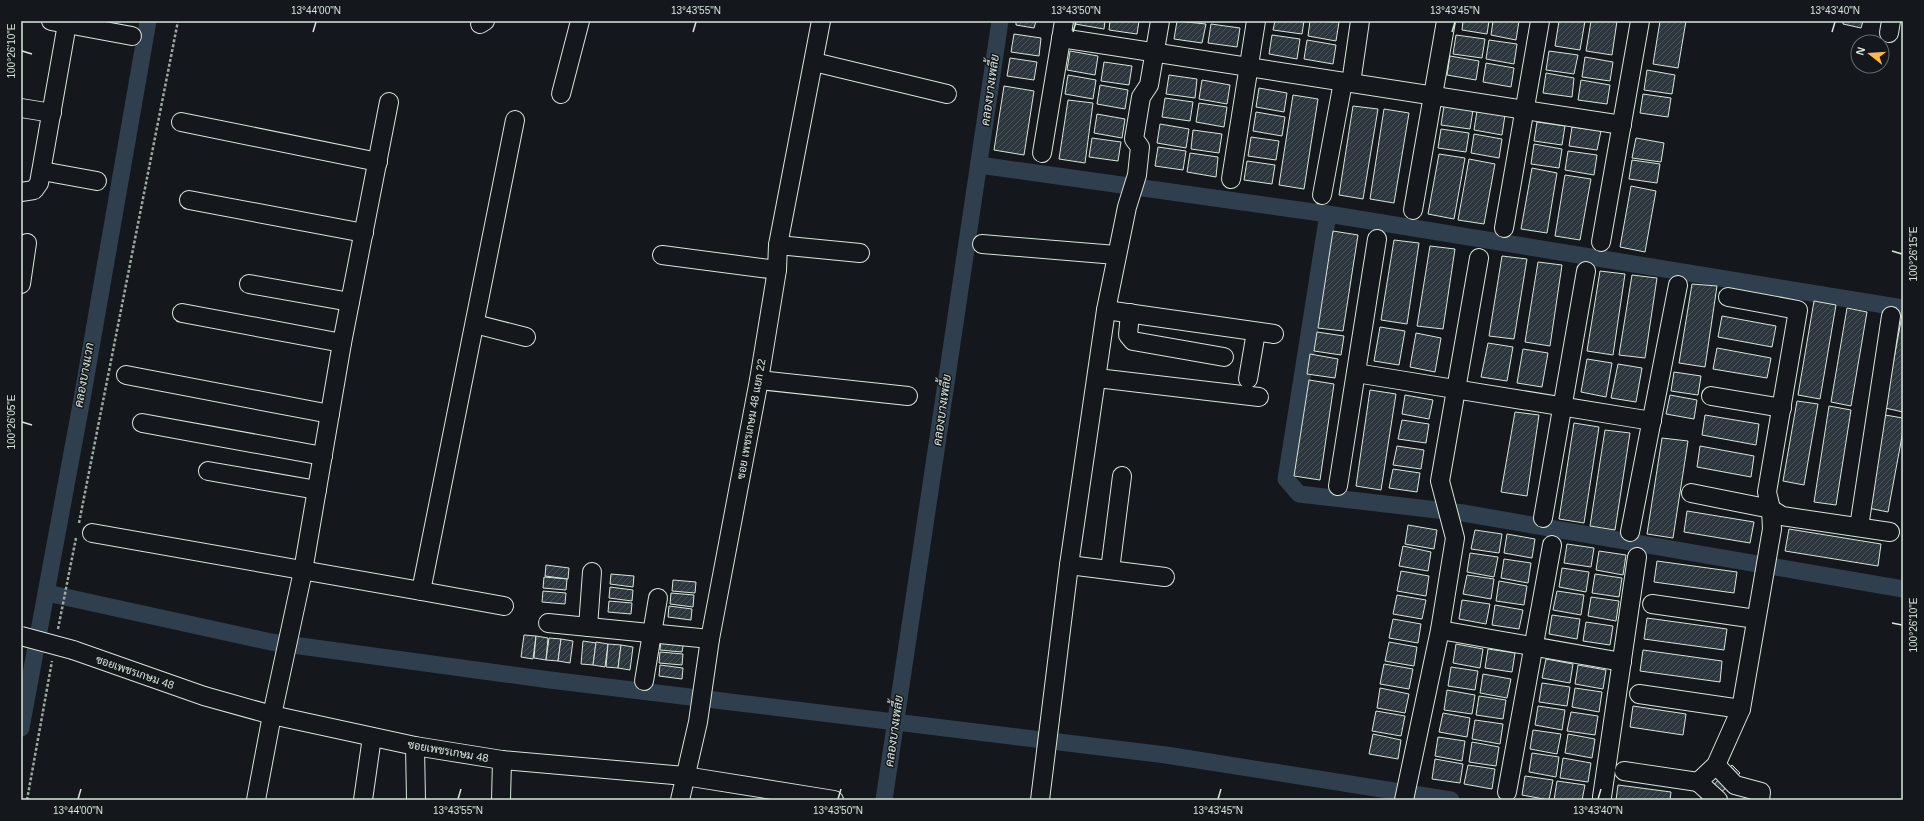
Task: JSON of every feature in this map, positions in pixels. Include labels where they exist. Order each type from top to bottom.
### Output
[{"type":"street","points":[[561,94],[580,21]]},
{"type":"street","name":"ซอย เพชรเกษม 48 แยก 22","points":[[680,800],[698,722],[710,640],[759,380],[777,270],[778,245],[821,21]]},
{"type":"street","points":[[1040,800],[1069,565],[1106,310],[1126,207],[1137,175],[1140,147],[1134,139],[1140,97],[1149,85],[1160,21]]},
{"type":"street","points":[[1230,178],[1256,21]]},
{"type":"street","points":[[1322,195],[1360,21]]},
{"type":"street","points":[[1413,210],[1446,21]]},
{"type":"street","points":[[1504,228],[1540,21]]},
{"type":"street","points":[[1601,242],[1640,21]]},
{"type":"street","points":[[21,192],[28,192],[36,188],[42,171],[52,113],[59,22],[132,36]]},
{"type":"street","points":[[1042,153],[1062,30],[1154,53],[1622,125]]},
{"type":"street","points":[[814,62],[948,94]]},
{"type":"street","points":[[256,800],[272,714],[290,638],[303,571],[342,343],[378,162],[388,102]]},
{"type":"street","points":[[21,108],[52,113]]},
{"type":"street","points":[[421,591],[476,324],[515,120]]},
{"type":"street","points":[[181,122],[378,162]]},
{"type":"street","points":[[42,171],[97,181]]},
{"type":"street","points":[[189,200],[364,233]]},
{"type":"street","points":[[1338,486],[1377,239]]},
{"type":"street","points":[[21,284],[27,243]]},
{"type":"street","points":[[982,244],[1116,255]]},
{"type":"street","points":[[778,245],[860,253]]},
{"type":"street","points":[[662,255],[777,270]]},
{"type":"street","points":[[1404,800],[1440,630],[1455,538],[1440,481],[1479,258]]},
{"type":"street","points":[[1543,518],[1586,271]]},
{"type":"street","points":[[249,284],[350,302]]},
{"type":"street","points":[[1630,532],[1678,285]]},
{"type":"street","points":[[1698,782],[1716,765],[1741,709],[1772,529],[1771,509],[1767,492],[1798,310],[1728,297]]},
{"type":"street","points":[[1106,310],[1274,334]]},
{"type":"street","points":[[1130,313],[1128,335],[1133,341],[1224,357]]},
{"type":"street","points":[[182,314],[342,343]]},
{"type":"street","points":[[1859,527],[1891,316]]},
{"type":"street","points":[[476,324],[526,337]]},
{"type":"street","points":[[1248,379],[1256,332]]},
{"type":"street","points":[[1356,374],[1652,421]]},
{"type":"street","points":[[126,375],[330,414]]},
{"type":"street","points":[[1097,378],[1259,398]]},
{"type":"street","points":[[759,380],[908,396]]},
{"type":"street","points":[[1711,396],[1782,408]]},
{"type":"street","points":[[142,423],[323,456]]},
{"type":"street","points":[[208,471],[317,490]]},
{"type":"street","points":[[1110,570],[1122,476]]},
{"type":"street","points":[[1691,493],[1771,509],[1782,516],[1890,532]]},
{"type":"street","points":[[83,530],[303,571],[504,606]]},
{"type":"street","points":[[1507,792],[1552,545]]},
{"type":"street","points":[[1602,797],[1637,557]]},
{"type":"street","points":[[1069,565],[1165,577]]},
{"type":"street","points":[[588,627],[592,572]]},
{"type":"street","points":[[644,681],[658,598]]},
{"type":"street","points":[[1652,604],[1756,619]]},
{"type":"street","points":[[548,622],[710,640]]},
{"type":"street","points":[[1440,630],[1622,662]]},
{"type":"street","name":"ซอยเพชรเกษม 48","points":[[21,636],[72,650],[204,696],[272,714],[415,746],[502,760],[685,776],[824,799]]},
{"type":"street","points":[[1639,694],[1741,709]]},
{"type":"street","points":[[363,800],[372,737]]},
{"type":"street","points":[[415,746],[416,800]]},
{"type":"street","points":[[501,800],[502,760]]},
{"type":"street","points":[[1716,765],[1735,786],[1761,792],[1760,800]]},
{"type":"street","points":[[1624,771],[1698,782],[1718,800]]},
{"type":"path","points":[[58,631],[71,563],[83,530],[178,21]]},
{"type":"path","points":[[27,800],[52,660]]},
{"type":"building","points":[[1016,21],[1036,21],[1034,28],[1016,25]]},
{"type":"building","points":[[1076,21],[1105,21],[1104,29],[1075,24]]},
{"type":"building","points":[[1110,21],[1139,21],[1137,34],[1109,30]]},
{"type":"building","points":[[1177,21],[1206,24],[1202,43],[1174,39]]},
{"type":"building","points":[[1275,21],[1304,21],[1302,34],[1273,30]]},
{"type":"building","points":[[1310,21],[1339,22],[1336,41],[1308,36]]},
{"type":"building","points":[[1463,21],[1489,21],[1487,34],[1462,30]]},
{"type":"building","points":[[1493,21],[1519,21],[1516,40],[1491,35]]},
{"type":"building","points":[[1559,21],[1585,21],[1580,50],[1555,46]]},
{"type":"building","points":[[1591,21],[1617,21],[1612,55],[1586,51]]},
{"type":"building","points":[[1660,21],[1686,21],[1678,68],[1653,64]]},
{"type":"building","points":[[1843,21],[1863,21],[1861,28],[1843,24]]},
{"type":"building","points":[[1211,24],[1240,28],[1237,47],[1208,43]]},
{"type":"building","points":[[1014,34],[1041,38],[1039,56],[1011,52]]},
{"type":"building","points":[[1272,35],[1300,39],[1297,59],[1269,54]]},
{"type":"building","points":[[1456,35],[1485,39],[1482,58],[1453,54]]},
{"type":"building","points":[[1307,40],[1336,45],[1333,64],[1304,59]]},
{"type":"building","points":[[1489,40],[1517,44],[1514,64],[1486,59]]},
{"type":"building","points":[[1070,51],[1098,56],[1095,75],[1067,70]]},
{"type":"building","points":[[1549,51],[1578,55],[1574,74],[1546,70]]},
{"type":"building","points":[[1450,56],[1479,61],[1476,80],[1447,75]]},
{"type":"building","points":[[1585,57],[1613,62],[1610,81],[1582,77]]},
{"type":"building","points":[[1010,58],[1037,62],[1034,80],[1007,76]]},
{"type":"building","points":[[1104,62],[1132,66],[1129,85],[1101,81]]},
{"type":"building","points":[[1486,63],[1514,68],[1511,87],[1483,82]]},
{"type":"building","points":[[1647,70],[1675,75],[1672,94],[1644,90]]},
{"type":"building","points":[[1546,73],[1574,78],[1572,97],[1543,93]]},
{"type":"building","points":[[1068,75],[1096,80],[1093,99],[1065,94]]},
{"type":"building","points":[[1169,75],[1197,79],[1195,98],[1166,94]]},
{"type":"building","points":[[1202,80],[1230,85],[1227,104],[1199,99]]},
{"type":"building","points":[[1581,80],[1610,85],[1607,104],[1578,100]]},
{"type":"building","points":[[1100,85],[1128,90],[1125,109],[1097,104]]},
{"type":"building","points":[[1004,86],[1034,91],[1024,155],[994,150]]},
{"type":"building","points":[[1259,88],[1287,93],[1284,112],[1256,107]]},
{"type":"building","points":[[1643,94],[1671,98],[1668,117],[1640,113]]},
{"type":"building","points":[[1293,95],[1318,99],[1304,189],[1279,185]]},
{"type":"building","points":[[1165,98],[1193,102],[1190,121],[1162,117]]},
{"type":"building","points":[[1068,100],[1093,103],[1085,163],[1059,159]]},
{"type":"building","points":[[1199,103],[1227,107],[1224,127],[1196,122]]},
{"type":"building","points":[[1353,106],[1378,109],[1363,199],[1339,195]]},
{"type":"building","points":[[1444,106],[1473,110],[1470,129],[1441,125]]},
{"type":"building","points":[[1384,109],[1409,113],[1394,203],[1370,199]]},
{"type":"building","points":[[1477,111],[1505,115],[1502,135],[1474,130]]},
{"type":"building","points":[[1256,112],[1285,117],[1282,136],[1253,131]]},
{"type":"building","points":[[1097,114],[1125,119],[1122,138],[1094,133]]},
{"type":"building","points":[[1537,122],[1565,126],[1562,145],[1534,141]]},
{"type":"building","points":[[1160,124],[1189,129],[1186,148],[1157,143]]},
{"type":"building","points":[[1572,127],[1601,131],[1597,150],[1569,146]]},
{"type":"building","points":[[1441,129],[1469,133],[1466,152],[1438,148]]},
{"type":"building","points":[[1193,130],[1222,134],[1219,153],[1191,149]]},
{"type":"building","points":[[1474,134],[1502,139],[1499,158],[1471,153]]},
{"type":"building","points":[[1251,137],[1279,141],[1276,160],[1248,156]]},
{"type":"building","points":[[1092,138],[1121,142],[1118,161],[1089,157]]},
{"type":"building","points":[[1636,138],[1664,143],[1661,162],[1632,158]]},
{"type":"building","points":[[1534,144],[1562,149],[1559,168],[1531,164]]},
{"type":"building","points":[[1158,147],[1186,151],[1183,170],[1155,166]]},
{"type":"building","points":[[1568,151],[1597,155],[1594,175],[1565,170]]},
{"type":"building","points":[[1190,153],[1218,157],[1216,177],[1187,172]]},
{"type":"building","points":[[1439,154],[1465,158],[1454,219],[1428,214]]},
{"type":"building","points":[[1469,159],[1495,164],[1484,224],[1458,220]]},
{"type":"building","points":[[1632,160],[1660,164],[1657,183],[1629,179]]},
{"type":"building","points":[[1247,161],[1275,165],[1272,184],[1244,180]]},
{"type":"building","points":[[1532,168],[1557,173],[1547,233],[1521,229]]},
{"type":"building","points":[[1565,175],[1591,179],[1580,240],[1555,236]]},
{"type":"building","points":[[1631,186],[1656,191],[1645,252],[1620,247]]},
{"type":"building","points":[[1333,231],[1358,235],[1343,331],[1318,328]]},
{"type":"building","points":[[1394,240],[1419,243],[1407,324],[1381,320]]},
{"type":"building","points":[[1430,246],[1455,249],[1443,329],[1417,326]]},
{"type":"building","points":[[1502,256],[1527,259],[1514,339],[1489,336]]},
{"type":"building","points":[[1538,262],[1562,265],[1550,346],[1525,342]]},
{"type":"building","points":[[1600,271],[1625,274],[1613,355],[1587,351]]},
{"type":"building","points":[[1632,275],[1657,278],[1645,358],[1619,355]]},
{"type":"building","points":[[1692,284],[1717,286],[1705,367],[1679,363]]},
{"type":"building","points":[[1814,301],[1836,305],[1820,399],[1798,395]]},
{"type":"building","points":[[1847,308],[1867,312],[1851,406],[1831,402]]},
{"type":"building","points":[[1903,315],[1903,412],[1885,408]]},
{"type":"building","points":[[1722,316],[1776,326],[1772,347],[1718,337]]},
{"type":"building","points":[[1380,327],[1405,331],[1399,365],[1374,361]]},
{"type":"building","points":[[1317,332],[1344,336],[1341,355],[1314,351]]},
{"type":"building","points":[[1416,333],[1441,338],[1435,372],[1410,367]]},
{"type":"building","points":[[1488,343],[1513,347],[1507,381],[1481,377]]},
{"type":"building","points":[[1717,348],[1771,358],[1767,378],[1713,369]]},
{"type":"building","points":[[1523,349],[1548,353],[1542,387],[1517,383]]},
{"type":"building","points":[[1310,354],[1338,359],[1335,378],[1307,374]]},
{"type":"building","points":[[1587,359],[1612,363],[1606,397],[1581,392]]},
{"type":"building","points":[[1618,364],[1642,368],[1636,402],[1611,398]]},
{"type":"building","points":[[1674,372],[1701,376],[1698,395],[1671,391]]},
{"type":"building","points":[[1309,380],[1334,384],[1320,480],[1294,476]]},
{"type":"building","points":[[1370,390],[1396,394],[1381,490],[1356,486]]},
{"type":"building","points":[[1405,395],[1433,400],[1429,419],[1402,414]]},
{"type":"building","points":[[1670,395],[1697,400],[1694,419],[1666,414]]},
{"type":"building","points":[[1797,401],[1818,404],[1804,485],[1783,481]]},
{"type":"building","points":[[1829,406],[1851,410],[1836,505],[1814,502]]},
{"type":"building","points":[[1515,412],[1539,415],[1527,496],[1501,492]]},
{"type":"building","points":[[1705,415],[1759,424],[1756,445],[1702,435]]},
{"type":"building","points":[[1885,415],[1903,418],[1903,431],[1888,512],[1868,508]]},
{"type":"building","points":[[1402,420],[1429,424],[1426,443],[1398,439]]},
{"type":"building","points":[[1574,423],[1599,427],[1584,523],[1559,519]]},
{"type":"building","points":[[1605,430],[1630,433],[1615,530],[1590,526]]},
{"type":"building","points":[[1662,438],[1688,441],[1673,538],[1647,534]]},
{"type":"building","points":[[1397,446],[1424,450],[1421,469],[1393,465]]},
{"type":"building","points":[[1700,446],[1754,456],[1751,477],[1697,467]]},
{"type":"building","points":[[1393,469],[1420,473],[1417,492],[1389,488]]},
{"type":"building","points":[[1687,511],[1754,522],[1750,543],[1684,532]]},
{"type":"building","points":[[1408,525],[1437,530],[1434,549],[1405,544]]},
{"type":"building","points":[[1789,529],[1881,544],[1878,566],[1785,551]]},
{"type":"building","points":[[1475,530],[1502,534],[1499,553],[1471,549]]},
{"type":"building","points":[[1507,534],[1535,539],[1532,558],[1504,553]]},
{"type":"building","points":[[1567,544],[1594,548],[1591,567],[1564,563]]},
{"type":"building","points":[[1403,546],[1431,552],[1428,571],[1399,566]]},
{"type":"building","points":[[1599,551],[1626,555],[1623,575],[1596,570]]},
{"type":"building","points":[[1470,553],[1498,557],[1494,577],[1467,572]]},
{"type":"building","points":[[1504,559],[1531,563],[1528,583],[1501,578]]},
{"type":"building","points":[[1657,561],[1737,572],[1734,593],[1654,582]]},
{"type":"building","points":[[546,565],[569,568],[568,579],[545,576]]},
{"type":"building","points":[[1562,568],[1589,572],[1586,592],[1559,587]]},
{"type":"building","points":[[1401,571],[1429,576],[1426,596],[1397,591]]},
{"type":"building","points":[[611,574],[634,576],[633,587],[610,584]]},
{"type":"building","points":[[1595,574],[1622,578],[1619,597],[1592,593]]},
{"type":"building","points":[[1467,575],[1494,579],[1491,599],[1463,594]]},
{"type":"building","points":[[544,577],[567,579],[566,590],[543,588]]},
{"type":"building","points":[[673,580],[696,582],[695,593],[672,591]]},
{"type":"building","points":[[1499,581],[1527,586],[1524,605],[1496,601]]},
{"type":"building","points":[[610,587],[633,590],[632,601],[609,598]]},
{"type":"building","points":[[543,591],[566,593],[565,604],[542,602]]},
{"type":"building","points":[[1557,591],[1584,595],[1581,615],[1553,610]]},
{"type":"building","points":[[671,593],[694,595],[693,607],[670,604]]},
{"type":"building","points":[[1397,595],[1426,600],[1422,619],[1393,614]]},
{"type":"building","points":[[1591,597],[1619,601],[1616,621],[1588,616]]},
{"type":"building","points":[[1462,600],[1490,604],[1486,624],[1459,619]]},
{"type":"building","points":[[609,601],[632,603],[631,614],[608,612]]},
{"type":"building","points":[[1495,605],[1523,610],[1519,629],[1492,625]]},
{"type":"building","points":[[669,606],[692,609],[691,620],[668,617]]},
{"type":"building","points":[[1552,615],[1580,619],[1577,639],[1549,634]]},
{"type":"building","points":[[1647,618],[1727,629],[1724,650],[1644,639]]},
{"type":"building","points":[[1393,619],[1421,624],[1418,643],[1389,638]]},
{"type":"building","points":[[1586,622],[1613,626],[1610,645],[1583,641]]},
{"type":"building","points":[[524,635],[536,636],[533,659],[521,657]]},
{"type":"building","points":[[536,636],[548,638],[546,660],[534,658]]},
{"type":"building","points":[[549,638],[561,639],[558,661],[546,660]]},
{"type":"building","points":[[561,639],[573,641],[570,663],[558,661]]},
{"type":"building","points":[[661,639],[684,641],[682,652],[660,650]]},
{"type":"building","points":[[583,641],[596,643],[593,665],[581,664]]},
{"type":"building","points":[[596,642],[608,644],[605,667],[593,665]]},
{"type":"building","points":[[1389,642],[1417,647],[1414,666],[1385,661]]},
{"type":"building","points":[[608,644],[621,645],[618,668],[606,667]]},
{"type":"building","points":[[1456,644],[1483,649],[1480,668],[1453,663]]},
{"type":"building","points":[[621,645],[633,647],[630,670],[618,668]]},
{"type":"building","points":[[1488,649],[1515,653],[1512,672],[1485,668]]},
{"type":"building","points":[[1643,650],[1722,661],[1720,682],[1640,671]]},
{"type":"building","points":[[660,652],[683,654],[682,665],[659,663]]},
{"type":"building","points":[[1546,659],[1573,664],[1570,683],[1542,678]]},
{"type":"building","points":[[1384,664],[1413,669],[1409,689],[1380,684]]},
{"type":"building","points":[[660,665],[683,668],[682,679],[659,676]]},
{"type":"building","points":[[1578,665],[1606,670],[1603,689],[1575,684]]},
{"type":"building","points":[[1451,667],[1478,671],[1475,690],[1448,686]]},
{"type":"building","points":[[1483,674],[1511,679],[1507,698],[1480,693]]},
{"type":"building","points":[[1542,683],[1570,687],[1567,706],[1539,702]]},
{"type":"building","points":[[1380,688],[1409,694],[1405,713],[1377,708]]},
{"type":"building","points":[[1575,688],[1602,692],[1599,712],[1572,707]]},
{"type":"building","points":[[1447,690],[1475,695],[1472,714],[1444,710]]},
{"type":"building","points":[[1479,696],[1506,700],[1503,719],[1476,715]]},
{"type":"building","points":[[1538,706],[1565,710],[1562,730],[1535,725]]},
{"type":"building","points":[[1633,706],[1686,714],[1683,735],[1630,727]]},
{"type":"building","points":[[1376,711],[1405,716],[1401,736],[1372,731]]},
{"type":"building","points":[[1571,712],[1598,716],[1595,735],[1567,731]]},
{"type":"building","points":[[1443,713],[1470,718],[1467,737],[1439,732]]},
{"type":"building","points":[[1475,720],[1503,724],[1500,744],[1472,739]]},
{"type":"building","points":[[1533,730],[1561,734],[1557,754],[1530,749]]},
{"type":"building","points":[[1373,734],[1401,740],[1398,759],[1369,754]]},
{"type":"building","points":[[1568,734],[1595,739],[1592,758],[1565,753]]},
{"type":"building","points":[[1438,737],[1465,741],[1462,761],[1435,756]]},
{"type":"building","points":[[1472,742],[1499,747],[1496,766],[1469,762]]},
{"type":"building","points":[[1532,753],[1559,757],[1556,777],[1529,772]]},
{"type":"building","points":[[1563,758],[1591,763],[1588,782],[1560,778]]},
{"type":"building","points":[[1435,759],[1463,764],[1460,783],[1432,779]]},
{"type":"building","points":[[1468,765],[1495,769],[1492,789],[1464,784]]},
{"type":"building","points":[[1732,765],[1740,773],[1714,800],[1700,800]]},
{"type":"building","points":[[1525,776],[1553,780],[1549,800],[1522,795]]},
{"type":"building","points":[[1557,781],[1585,785],[1582,800],[1554,800]]},
{"type":"building","points":[[1618,785],[1671,792],[1670,800],[1616,800]]},
{"type":"waterway","name":"คลองบางแวก","points":[[21,728],[82,399],[148,21]]},
{"type":"waterway","name":"คลองบางเพลี้ย","points":[[884,800],[1000,21]]},
{"type":"waterway","points":[[979,165],[1328,214],[1903,308]]},
{"type":"waterway","points":[[1328,214],[1286,479],[1299,494],[1463,513],[1903,589]]},
{"type":"waterway","points":[[47,593],[271,642],[550,680],[1166,755],[1451,800]]}]
